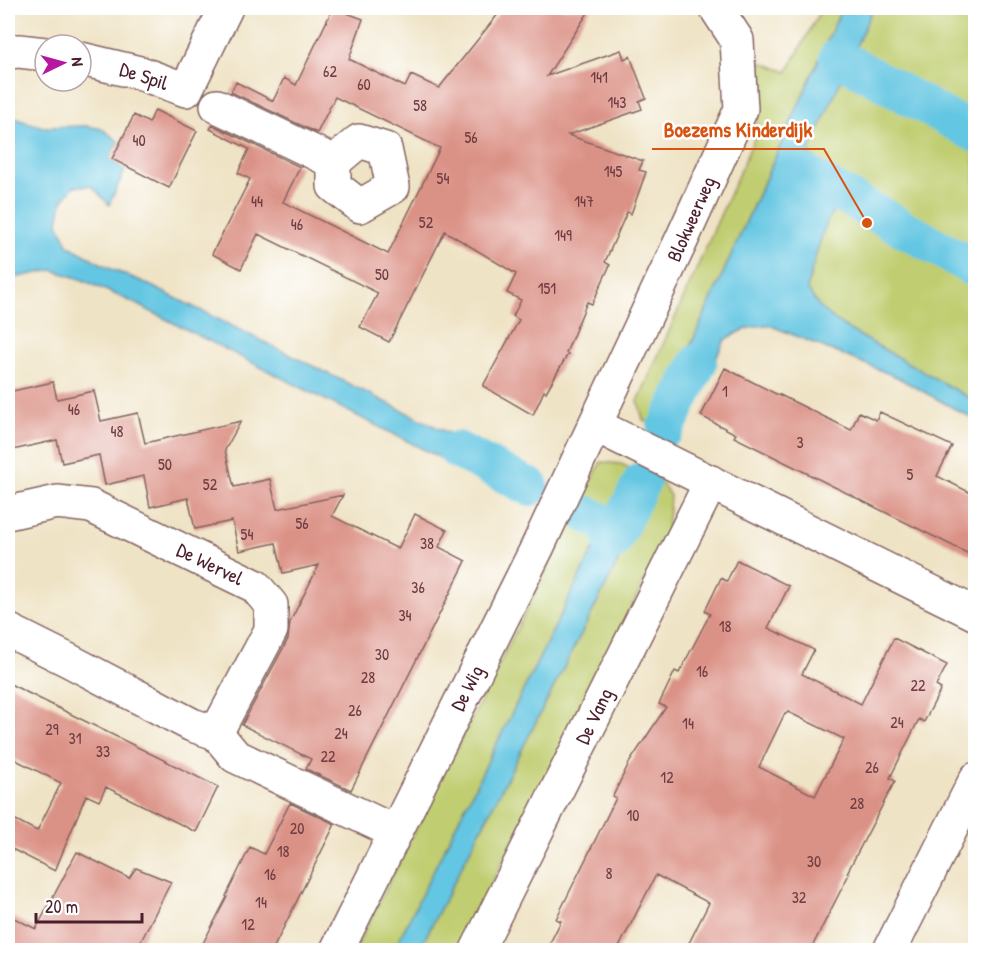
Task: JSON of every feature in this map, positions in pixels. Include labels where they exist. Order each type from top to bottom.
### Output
[{"type":"street","name":"De Spil","points":[[93,62],[140,73],[186,90],[226,8]]},
{"type":"street","name":"Blokweerweg","points":[[595,425],[741,109],[737,40],[716,8]]},
{"type":"street","points":[[8,52],[33,53]]},
{"type":"street","points":[[217,106],[334,162]]},
{"type":"street","points":[[595,425],[975,614]]},
{"type":"street","name":"De Wig","points":[[337,951],[537,548],[595,425]]},
{"type":"street","name":"De Vang","points":[[477,951],[711,482]]},
{"type":"street","name":"De Wervel","points":[[8,513],[57,502],[91,506],[255,586],[271,605],[271,630],[216,733]]},
{"type":"street","points":[[8,630],[192,725],[216,733],[235,756],[395,832]]},
{"type":"street","points":[[890,951],[975,779]]},
{"type":"green space","points":[[822,8],[842,8],[668,396],[671,406],[677,411],[668,432],[643,420],[638,401],[754,139],[761,100],[761,62],[787,72]]},
{"type":"green space","points":[[852,8],[975,8],[975,415],[735,282]]},
{"type":"green space","points":[[601,462],[621,464],[663,484],[670,496],[667,536],[549,771],[457,950],[419,950],[643,513],[630,493],[621,494],[394,950],[355,950]]},
{"type":"water","points":[[842,8],[873,8],[810,150],[810,155],[848,183],[855,195],[835,208],[826,224],[807,289],[821,309],[848,329],[975,401],[975,420],[897,377],[769,325],[746,329],[725,340],[690,409],[683,413],[680,412],[673,407],[668,396]]},
{"type":"water","points":[[874,71],[975,126],[975,137],[872,78]]},
{"type":"water","points":[[8,116],[43,127],[87,126],[102,129],[118,141],[109,159],[125,170],[109,205],[92,186],[74,186],[62,201],[58,223],[69,246],[111,269],[141,281],[503,460],[506,464],[501,479],[494,485],[132,302],[83,280],[53,270],[8,279]]},
{"type":"water","points":[[895,212],[975,257],[975,272],[888,223]]},
{"type":"water","points":[[630,493],[642,502],[643,513],[419,950],[394,950],[621,494]]},
{"type":"building","points":[[333,8],[363,19],[349,59],[405,87],[411,75],[439,88],[503,8],[591,8],[547,76],[621,50],[624,59],[630,56],[646,98],[639,101],[642,109],[568,135],[643,161],[639,170],[646,172],[631,214],[627,212],[605,262],[610,265],[592,304],[587,302],[566,353],[568,354],[546,392],[544,391],[533,415],[483,386],[519,320],[513,316],[521,300],[507,293],[516,274],[445,231],[389,342],[360,327],[378,293],[258,234],[241,269],[212,254],[250,179],[238,173],[249,149],[210,129],[213,125],[300,167],[283,202],[388,254],[440,148],[335,97],[317,133],[231,92],[236,82],[273,101],[284,78],[296,85]]},
{"type":"building","points":[[155,110],[197,131],[169,188],[112,159],[134,115],[149,123]]},
{"type":"building","points":[[725,368],[851,430],[859,412],[876,420],[880,412],[952,446],[937,476],[975,495],[975,557],[734,437],[736,434],[701,416]]},
{"type":"building","points":[[53,382],[57,399],[94,391],[101,421],[138,413],[145,443],[241,421],[225,450],[234,487],[270,479],[277,509],[343,495],[332,516],[398,549],[415,514],[447,530],[439,547],[466,561],[351,790],[306,769],[311,759],[242,725],[288,639],[290,622],[319,565],[283,573],[276,543],[239,551],[232,521],[195,529],[188,498],[150,507],[144,476],[105,485],[99,455],[62,463],[57,440],[8,451],[8,392]]},
{"type":"building","points":[[737,560],[789,586],[768,628],[814,650],[802,674],[861,704],[894,638],[947,665],[936,686],[941,689],[924,722],[919,719],[890,778],[895,781],[810,951],[685,951],[709,903],[656,875],[617,951],[565,951],[550,943],[561,921],[556,919],[616,798],[613,796],[629,763],[666,707],[659,704],[675,671],[679,673],[710,614],[705,611],[721,578],[727,581]],"holes":[[[788,712],[844,739],[815,796],[759,767],[785,713]]]},
{"type":"building","points":[[8,683],[218,787],[196,832],[106,787],[99,801],[86,795],[55,871],[8,847],[8,816],[37,831],[61,783],[8,756]]},
{"type":"building","points":[[290,803],[335,824],[272,951],[199,951],[250,847],[264,854]]},
{"type":"building","points":[[77,852],[129,878],[136,868],[171,882],[136,951],[8,951],[8,915],[36,929]]},
{"type":"waterway","points":[[838,57],[976,134]]},
{"type":"waterway","points":[[806,174],[976,269]]},
{"type":"waterway","points":[[666,428],[698,363]]},
{"type":"waterway","points":[[457,450],[530,487]]},
{"type":"waterway","points":[[612,542],[642,481]]},
{"type":"waterway","points":[[588,515],[618,530]]},
{"type":"place","name":"Boezems Kinderdijk","points":[[867,223]]}]
